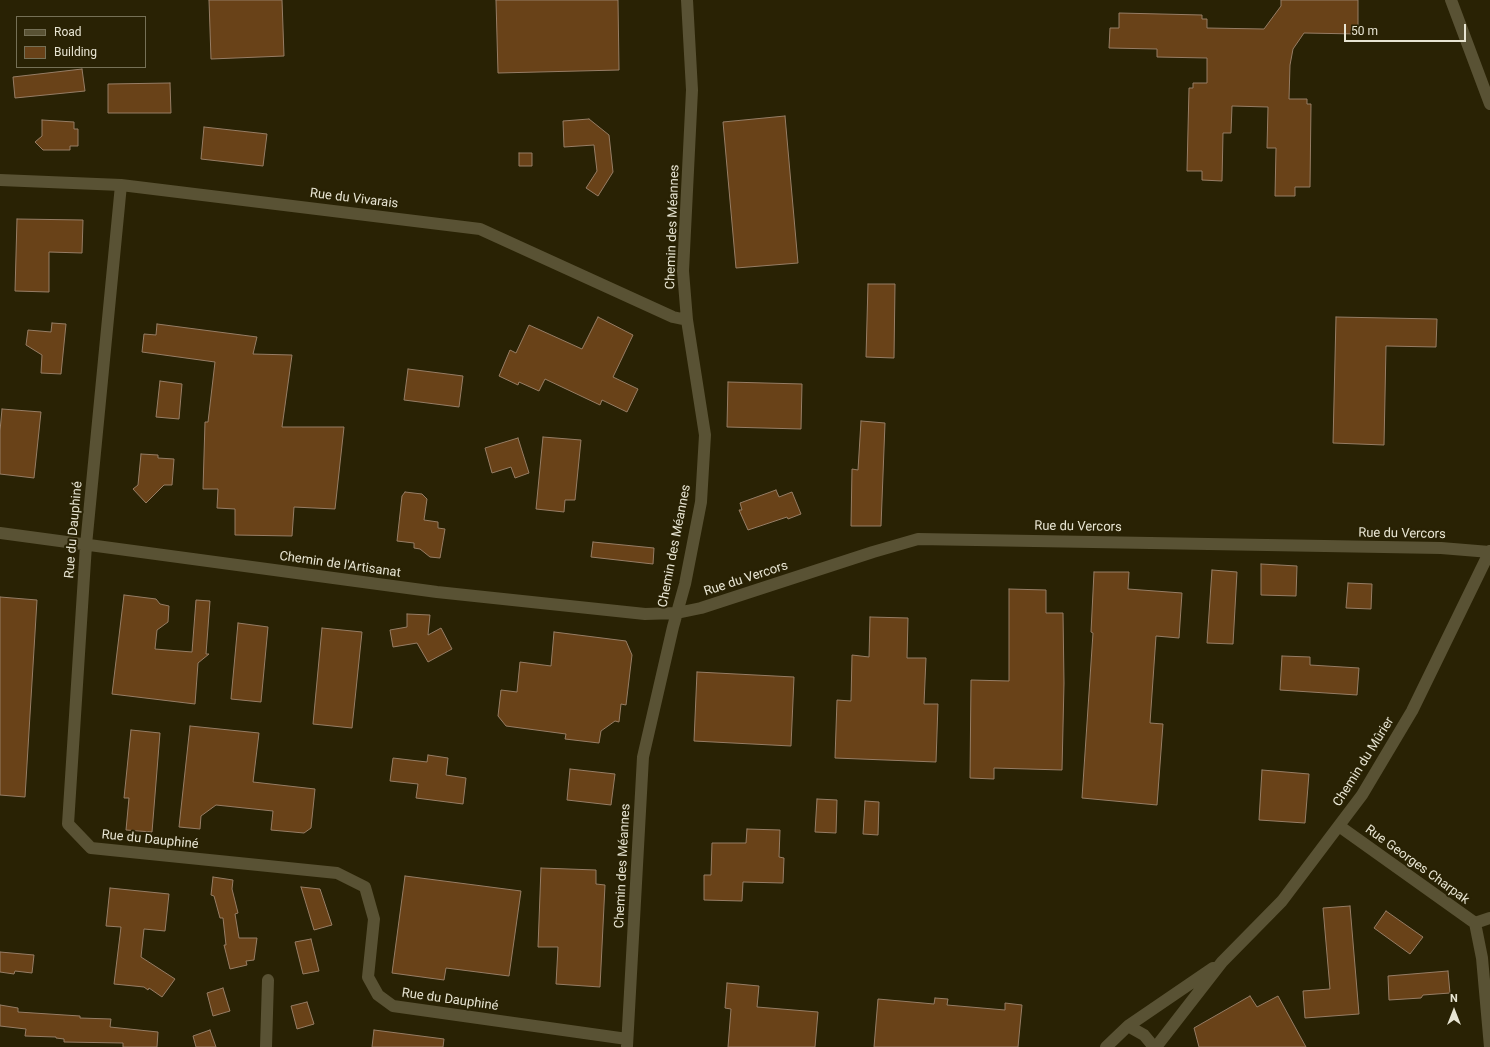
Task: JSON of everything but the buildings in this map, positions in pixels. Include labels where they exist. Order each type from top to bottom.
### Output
[{"type":"street","name":"Chemin des Méannes","points":[[627,1043],[643,757],[685,584],[701,502],[705,435],[687,320],[683,270],[692,90],[687,0]]},
{"type":"street","points":[[1451,0],[1490,104]]},
{"type":"street","name":"Rue du Vivarais","points":[[0,180],[120,185],[480,228],[673,317],[687,320]]},
{"type":"street","name":"Rue du Dauphiné","points":[[120,185],[86,545],[68,824],[91,848],[337,873],[365,887],[374,919],[368,977],[378,995],[394,1006],[627,1043]]},
{"type":"street","name":"Chemin de l'Artisanat","points":[[0,532],[86,545],[445,593],[645,614],[677,613]]},
{"type":"street","name":"Rue du Vercors","points":[[677,613],[701,608],[873,552],[918,539],[1433,548],[1490,551]]},
{"type":"street","name":"Chemin du Mûrier","points":[[1128,1026],[1144,1036],[1155,1047],[1222,962],[1282,901],[1362,795],[1412,711],[1490,551]]},
{"type":"street","name":"Rue Georges Charpak","points":[[1339,826],[1475,923],[1482,958],[1490,1047]]},
{"type":"street","points":[[1475,923],[1490,918]]},
{"type":"street","name":"Chemin du Mûrier","points":[[1106,1047],[1128,1026],[1222,962]]},
{"type":"street","points":[[266,1047],[268,980]]}]
